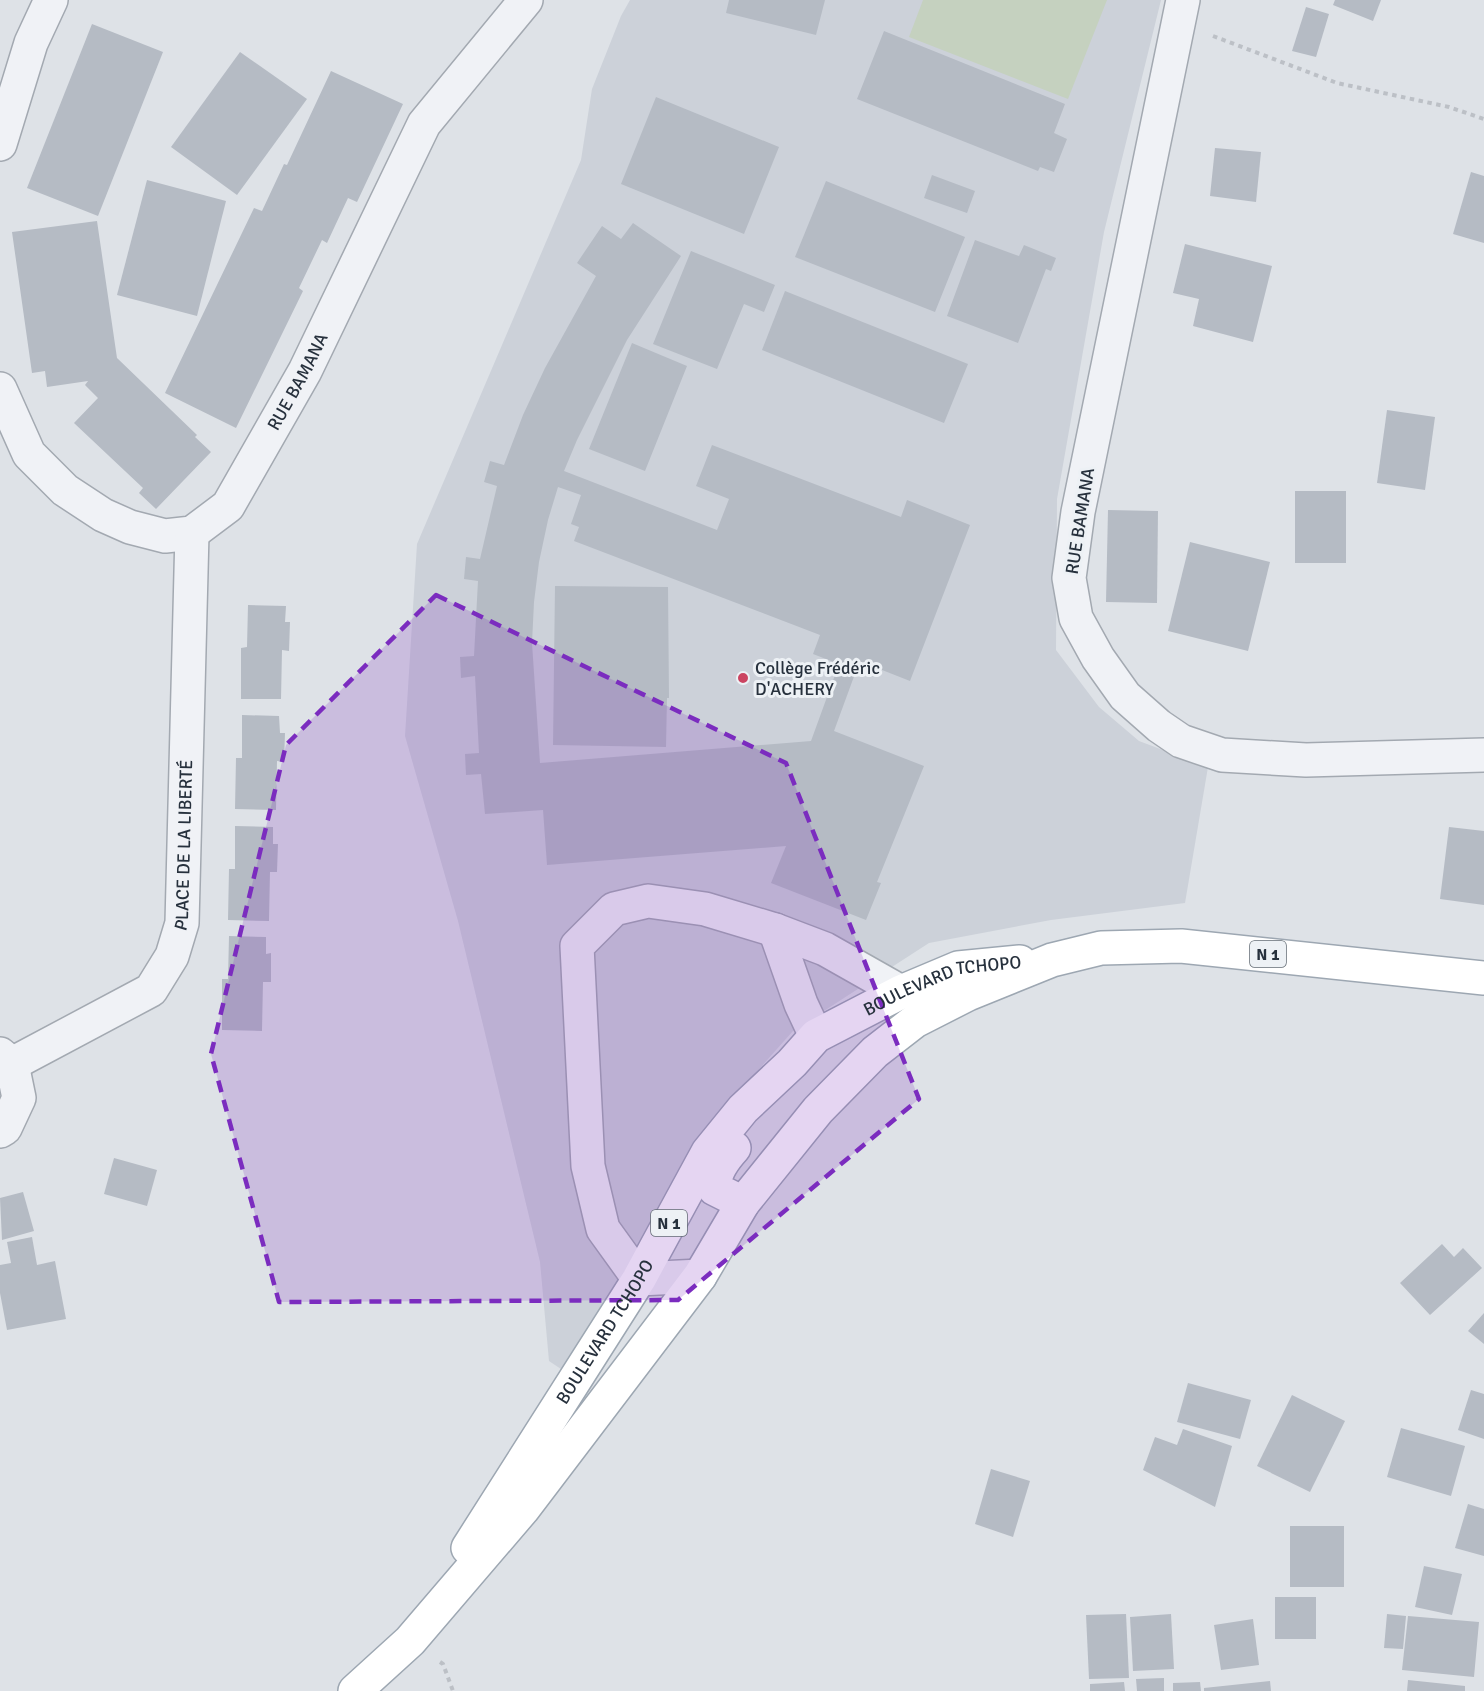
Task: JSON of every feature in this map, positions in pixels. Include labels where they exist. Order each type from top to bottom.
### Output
[{"type":"main road","name":"BOULEVARD TCHOPO","points":[[355,1691],[410,1641],[523,1509],[700,1275],[743,1203],[818,1110],[875,1052],[915,1021],[968,994],[1052,960],[1101,948],[1181,946],[1484,978]]},
{"type":"main road","name":"BOULEVARD TCHOPO","points":[[410,1641],[639,1279],[708,1152],[743,1109],[792,1063],[816,1036],[901,992],[958,968],[1052,960]]},
{"type":"main road","points":[[743,1203],[715,1189],[714,1180],[730,1152],[762,1116],[804,1078],[810,1068],[816,1036]]},
{"type":"street","points":[[0,144],[31,43],[51,0]]},
{"type":"street","name":"RUE BAMANA","points":[[192,533],[228,506],[299,381],[423,124],[526,0]]},
{"type":"street","name":"RUE BAMANA","points":[[1180,11],[1078,512],[1069,578],[1076,618],[1098,658],[1125,696],[1181,741],[1222,754],[1306,760],[1484,755]]},
{"type":"street","points":[[0,389],[29,454],[65,490],[104,515],[130,527],[165,536],[192,533]]},
{"type":"street","name":"PLACE DE LA LIBERTÉ","points":[[0,1131],[5,1128],[19,1098],[6,1059],[151,990],[172,956],[182,923],[192,533]]},
{"type":"street","points":[[700,1275],[639,1279],[603,1230],[588,1166],[576,946],[614,909],[648,902],[705,909],[775,930],[825,949],[901,992]]},
{"type":"street","points":[[775,930],[801,1004],[816,1036]]},
{"type":"path","points":[[1180,11],[1337,83],[1449,107],[1484,119]]},
{"type":"highlighted area","points":[[436,595],[786,763],[919,1099],[678,1300],[279,1302],[211,1054],[286,745]]},
{"type":"shaded area","name":"Collège Frédéric D'ACHERY","points":[[630,0],[1161,0],[1104,232],[1057,499],[1056,650],[1099,707],[1139,741],[1208,767],[1185,903],[1051,920],[929,943],[793,1031],[710,1124],[564,1371],[549,1361],[540,1262],[458,921],[405,736],[417,544],[581,160],[592,89],[621,16]]},
{"type":"green space","points":[[923,0],[1107,0],[1068,99],[909,37]]},
{"type":"building","points":[[729,0],[825,0],[816,35],[726,13]]},
{"type":"building","points":[[1335,0],[1381,0],[1373,21],[1333,5]]},
{"type":"building","points":[[1306,7],[1329,14],[1316,57],[1292,51]]},
{"type":"building","points":[[92,24],[163,52],[98,216],[27,188]]},
{"type":"building","points":[[884,31],[1065,104],[1054,133],[1067,139],[1054,172],[1040,167],[1038,171],[857,99]]},
{"type":"building","points":[[240,52],[307,99],[237,195],[171,147]]},
{"type":"building","points":[[331,71],[403,104],[357,202],[348,198],[327,243],[322,240],[299,288],[303,291],[236,428],[165,393],[254,208],[262,211],[284,164],[287,165]]},
{"type":"building","points":[[656,97],[779,147],[744,234],[621,184]]},
{"type":"building","points":[[1215,148],[1261,152],[1256,202],[1210,196]]},
{"type":"building","points":[[1471,172],[1484,176],[1484,243],[1453,234]]},
{"type":"building","points":[[932,175],[975,191],[967,213],[924,198]]},
{"type":"building","points":[[147,180],[226,201],[197,316],[117,295]]},
{"type":"building","points":[[826,181],[965,237],[935,312],[795,257]]},
{"type":"building","points":[[97,221],[117,358],[197,435],[195,437],[211,452],[156,509],[139,493],[143,488],[74,423],[98,398],[85,385],[88,381],[47,387],[45,371],[32,373],[12,232]]},
{"type":"building","points":[[633,223],[681,256],[627,340],[564,471],[717,530],[729,499],[696,486],[712,445],[901,517],[907,500],[970,525],[910,681],[877,668],[874,677],[856,671],[834,731],[924,766],[877,882],[881,883],[866,920],[771,883],[786,846],[547,865],[543,810],[485,814],[481,774],[466,775],[465,754],[479,753],[475,676],[461,678],[460,657],[474,656],[478,581],[464,579],[466,557],[480,559],[497,486],[484,482],[490,461],[504,465],[523,415],[545,368],[596,276],[577,263],[602,226],[621,239]],"holes":[[[558,487],[581,495],[571,524],[579,527],[574,541],[820,635],[813,654],[839,664],[811,741],[540,763],[532,643],[539,562]]]},
{"type":"building","points":[[975,240],[1019,256],[1024,245],[1056,258],[1051,271],[1046,269],[1018,343],[947,316]]},
{"type":"building","points":[[1185,244],[1272,266],[1253,342],[1193,326],[1199,299],[1173,293]]},
{"type":"building","points":[[691,251],[775,285],[764,312],[744,304],[717,369],[653,344]]},
{"type":"building","points":[[785,291],[968,364],[944,423],[762,350]]},
{"type":"building","points":[[632,343],[687,366],[645,471],[589,449]]},
{"type":"building","points":[[1387,410],[1435,417],[1425,490],[1377,483]]},
{"type":"building","points":[[1295,491],[1346,491],[1346,563],[1295,563]]},
{"type":"building","points":[[1108,510],[1158,511],[1157,603],[1106,602]]},
{"type":"building","points":[[1190,542],[1270,562],[1248,651],[1168,631]]},
{"type":"building","points":[[555,586],[668,587],[669,698],[667,698],[666,747],[553,745]]},
{"type":"building","points":[[248,605],[286,606],[285,622],[290,622],[289,651],[282,650],[281,699],[241,699],[241,648],[247,647]]},
{"type":"building","points":[[242,715],[279,716],[280,733],[285,733],[284,762],[277,761],[276,810],[235,809],[236,758],[242,758]]},
{"type":"building","points":[[235,826],[273,827],[273,844],[278,844],[277,872],[270,872],[269,921],[228,920],[229,869],[235,869]]},
{"type":"building","points":[[1449,827],[1484,831],[1484,905],[1440,899]]},
{"type":"building","points":[[229,936],[266,937],[266,954],[271,953],[271,982],[263,982],[262,1031],[222,1030],[222,979],[228,979]]},
{"type":"building","points":[[114,1158],[157,1170],[147,1206],[104,1194]]},
{"type":"building","points":[[23,1192],[34,1231],[2,1240],[0,1198]]},
{"type":"building","points":[[32,1237],[37,1265],[55,1261],[66,1319],[7,1330],[0,1293],[0,1265],[11,1263],[7,1242]]},
{"type":"building","points":[[1442,1244],[1454,1257],[1463,1248],[1482,1268],[1430,1315],[1400,1283]]},
{"type":"building","points":[[1484,1313],[1484,1344],[1468,1331]]},
{"type":"building","points":[[1188,1383],[1251,1400],[1240,1439],[1177,1422]]},
{"type":"building","points":[[1471,1390],[1484,1394],[1484,1439],[1458,1430]]},
{"type":"building","points":[[1292,1395],[1345,1421],[1310,1492],[1257,1466]]},
{"type":"building","points":[[1401,1428],[1465,1446],[1451,1496],[1387,1477]]},
{"type":"building","points":[[1183,1429],[1232,1446],[1215,1507],[1143,1470],[1155,1437],[1177,1445]]},
{"type":"building","points":[[991,1469],[1030,1481],[1013,1537],[975,1524]]},
{"type":"building","points":[[1468,1504],[1484,1509],[1484,1556],[1455,1548]]},
{"type":"building","points":[[1290,1526],[1344,1526],[1344,1587],[1290,1587]]},
{"type":"building","points":[[1424,1566],[1462,1574],[1452,1615],[1415,1607]]},
{"type":"building","points":[[1275,1597],[1316,1597],[1316,1639],[1275,1639]]},
{"type":"building","points":[[1126,1614],[1129,1678],[1089,1679],[1086,1615]]},
{"type":"building","points":[[1171,1614],[1174,1669],[1133,1671],[1130,1617]]},
{"type":"building","points":[[1387,1614],[1406,1616],[1403,1649],[1384,1648]]},
{"type":"building","points":[[1408,1616],[1479,1622],[1474,1677],[1402,1670]]},
{"type":"building","points":[[1253,1619],[1259,1665],[1221,1670],[1214,1625]]},
{"type":"building","points":[[1164,1678],[1164,1691],[1137,1691],[1136,1679]]},
{"type":"building","points":[[1408,1680],[1465,1686],[1465,1691],[1407,1691]]},
{"type":"building","points":[[1270,1681],[1271,1691],[1204,1691],[1204,1688]]},
{"type":"building","points":[[1124,1682],[1125,1691],[1090,1691],[1090,1684]]},
{"type":"building","points":[[1200,1682],[1201,1691],[1173,1691],[1173,1683]]},
{"type":"place","name":"Collège Frédéric D'ACHERY","points":[[743,678]]}]
